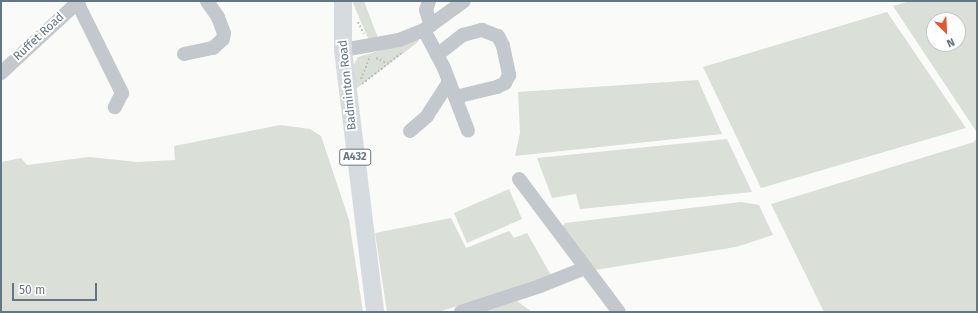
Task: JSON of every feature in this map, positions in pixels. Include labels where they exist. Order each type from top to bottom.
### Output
[{"type":"main road","name":"Badminton Road","points":[[343,1],[343,50],[376,312]]},
{"type":"street","points":[[78,1],[122,93],[115,107]]},
{"type":"street","name":"Ruffet Road","points":[[1,73],[78,1]]},
{"type":"street","points":[[184,54],[213,48],[223,39],[224,33],[218,17],[207,1]]},
{"type":"street","points":[[429,1],[426,10],[427,28],[468,131]]},
{"type":"street","points":[[343,50],[399,40],[427,28],[464,1]]},
{"type":"street","points":[[437,55],[463,35],[482,30],[492,31],[498,36],[503,46],[509,75],[505,83],[497,87],[455,97]]},
{"type":"street","points":[[410,131],[427,116],[449,82]]},
{"type":"street","points":[[519,179],[619,312]]},
{"type":"street","points":[[461,312],[540,286],[585,268]]},
{"type":"path","points":[[358,87],[406,50]]},
{"type":"path","points":[[371,55],[389,64]]},
{"type":"shaded area","points":[[352,1],[364,1],[378,38],[368,38]]},
{"type":"shaded area","points":[[910,1],[977,1],[976,131],[893,6]]},
{"type":"shaded area","points":[[887,12],[966,128],[761,188],[703,67]]},
{"type":"shaded area","points":[[419,39],[418,42],[353,91],[352,68],[358,57]]},
{"type":"shaded area","points":[[698,80],[722,134],[515,156],[520,133],[518,92]]},
{"type":"shaded area","points":[[280,125],[310,129],[321,136],[349,220],[363,312],[1,312],[1,162],[21,158],[27,165],[89,157],[137,162],[175,160],[174,146]]},
{"type":"shaded area","points":[[977,138],[977,312],[824,312],[771,204],[974,142]]},
{"type":"shaded area","points":[[727,139],[752,192],[580,209],[576,194],[552,198],[537,158]]},
{"type":"shaded area","points":[[509,189],[522,219],[467,243],[454,213]]},
{"type":"shaded area","points":[[741,202],[759,205],[773,235],[736,247],[595,270],[562,227],[565,223]]},
{"type":"shaded area","points":[[451,218],[466,248],[509,231],[514,238],[527,233],[552,277],[438,312],[387,312],[375,233]]},
{"type":"shaded area","points":[[517,301],[532,312],[479,312]]}]
